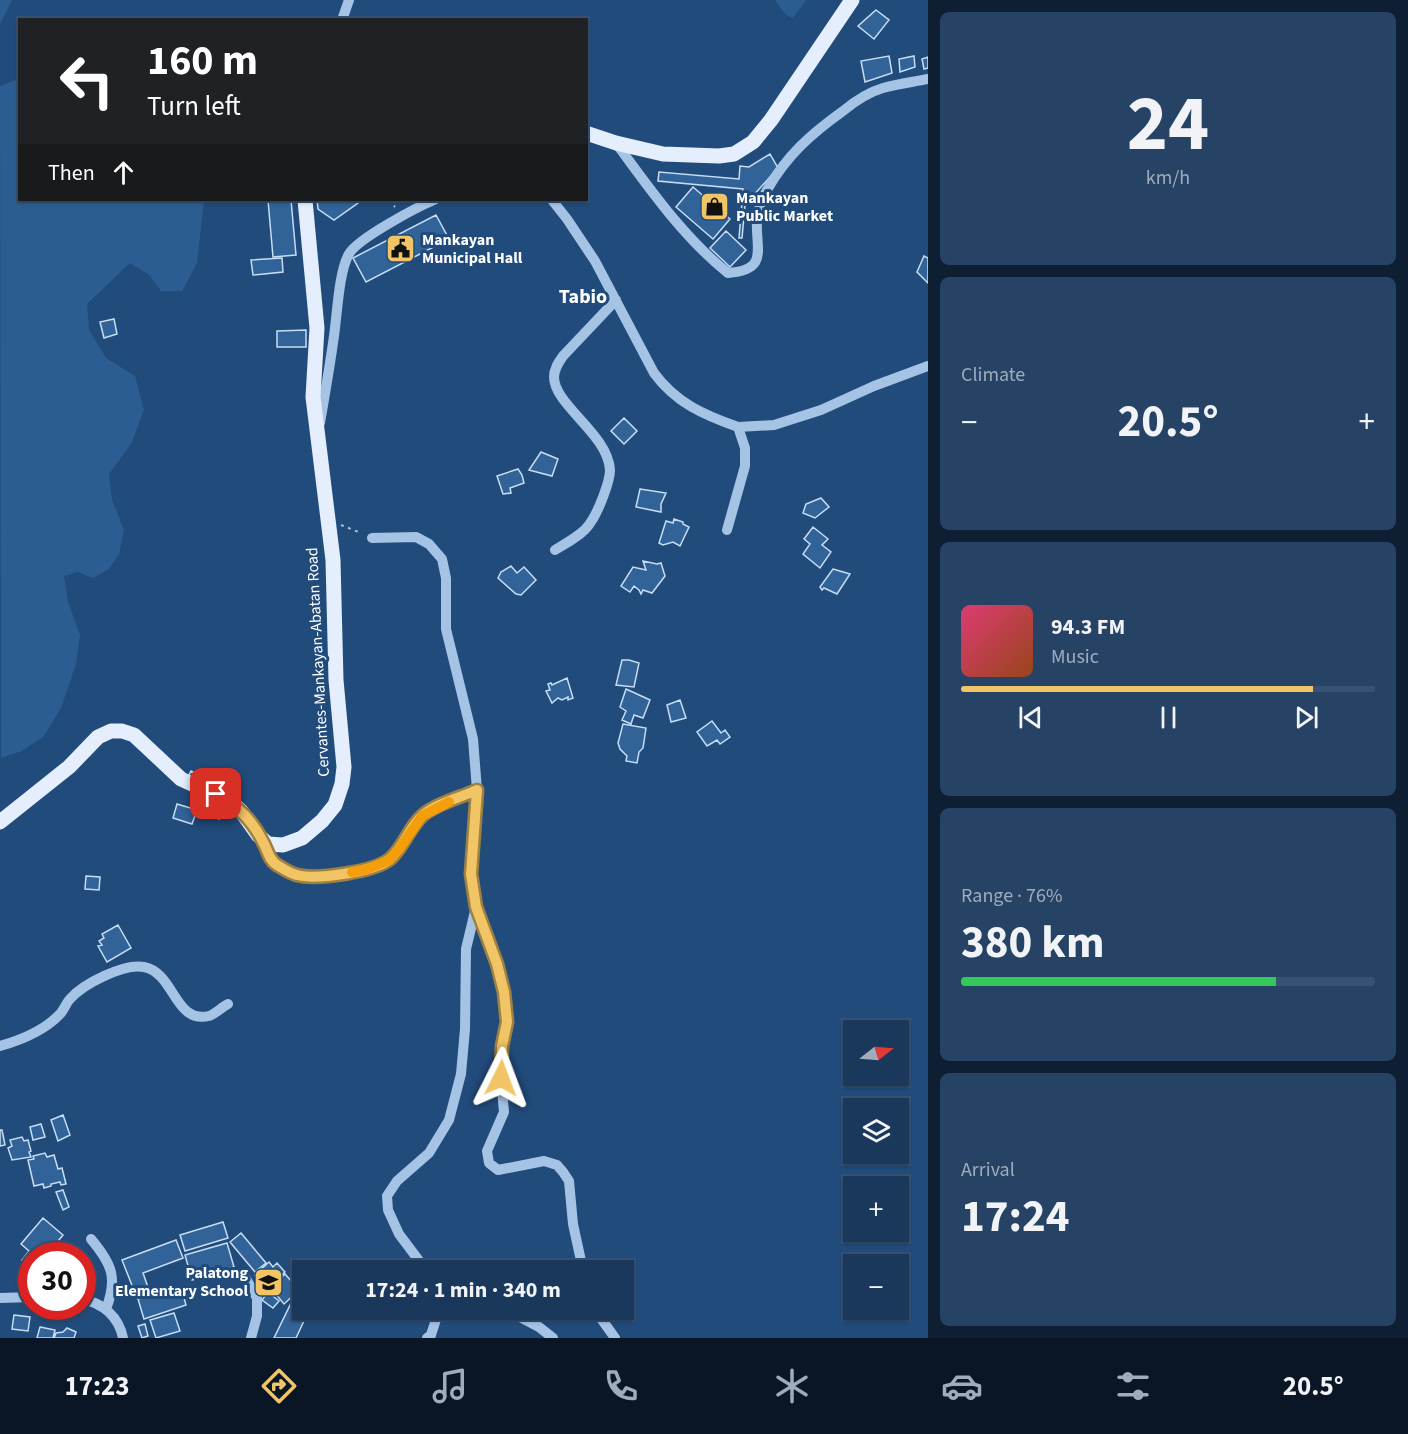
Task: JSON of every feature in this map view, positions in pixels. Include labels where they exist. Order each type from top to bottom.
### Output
[{"type":"main road","points":[[588,135],[663,154],[719,156],[734,154],[753,142],[771,120],[852,0]]},
{"type":"main road","name":"Cervantes-Mankayan-Abatan Road","points":[[263,840],[268,844],[283,845],[302,838],[331,811],[342,784],[344,767],[336,680],[333,560],[313,397],[316,328],[305,201]]},
{"type":"main road","points":[[0,822],[69,768],[98,737],[111,731],[122,731],[134,735],[181,779],[231,802],[247,818],[263,840]]},
{"type":"street","points":[[343,18],[349,0]]},
{"type":"street","points":[[616,143],[677,224],[729,273],[742,272],[752,267],[759,250],[757,222],[759,207],[766,192],[797,148],[811,134],[881,88],[928,80]]},
{"type":"street","points":[[317,441],[330,367],[337,304],[348,254],[360,242],[432,201]]},
{"type":"street","points":[[553,201],[595,261],[654,373],[667,390],[692,407],[738,427],[774,425],[812,413],[928,366]]},
{"type":"street","points":[[555,550],[579,536],[594,520],[610,470],[603,447],[558,392],[554,375],[556,366],[616,300]]},
{"type":"street","points":[[727,530],[745,466],[746,448],[738,427]]},
{"type":"street","points":[[372,538],[416,537],[429,544],[442,558],[446,578],[446,629],[473,739],[477,790],[471,874],[476,907],[497,964],[504,992],[507,1022],[502,1046],[501,1078],[504,1112],[487,1151],[489,1163],[498,1170],[544,1161],[557,1165],[569,1181],[573,1224],[581,1260]]},
{"type":"street","points":[[263,840],[269,858],[274,864],[296,875],[333,875],[368,869],[389,860],[422,816],[439,805],[477,790]]},
{"type":"street","points":[[418,1260],[399,1234],[388,1210],[387,1196],[397,1181],[429,1153],[449,1120],[461,1074],[465,1029],[466,949],[476,907]]},
{"type":"street","points":[[0,1046],[17,1041],[42,1028],[60,1014],[71,998],[109,972],[143,967],[160,975],[172,991],[181,1009],[195,1016],[209,1016],[228,1004]]},
{"type":"street","points":[[91,1239],[106,1256],[114,1279],[106,1309]]},
{"type":"street","points":[[245,1277],[257,1298],[257,1316],[251,1338]]},
{"type":"street","points":[[0,1298],[18,1297]]},
{"type":"street","points":[[96,1305],[106,1309],[115,1319],[123,1338]]},
{"type":"street","points":[[427,1338],[431,1335],[436,1320]]},
{"type":"street","points":[[526,1320],[553,1338]]},
{"type":"street","points":[[602,1320],[615,1338]]},
{"type":"path","points":[[328,519],[372,538]]},
{"type":"shaded area","points":[[0,0],[12,0],[0,24]]},
{"type":"shaded area","points":[[775,0],[806,0],[793,18],[785,14]]},
{"type":"shaded area","points":[[18,79],[18,201],[204,201],[197,263],[182,291],[161,291],[149,275],[130,263],[87,304],[89,330],[106,358],[135,376],[144,410],[131,444],[109,474],[112,500],[124,530],[119,554],[109,569],[93,578],[78,572],[64,576],[68,602],[80,635],[76,664],[61,708],[44,736],[22,751],[1,758],[0,86]]},
{"type":"building","points":[[876,10],[889,20],[874,39],[858,26]]},
{"type":"building","points":[[889,56],[892,73],[865,82],[861,61]]},
{"type":"building","points":[[914,56],[915,67],[900,72],[899,59]]},
{"type":"building","points":[[928,57],[928,68],[924,69],[922,59]]},
{"type":"building","points":[[770,154],[778,168],[753,196],[746,195],[742,238],[739,238],[743,189],[658,181],[659,172],[739,179],[740,166],[749,167]]},
{"type":"building","points":[[693,187],[730,219],[713,239],[676,207]]},
{"type":"building","points":[[268,201],[291,201],[296,255],[273,257]]},
{"type":"building","points":[[317,201],[358,201],[334,220],[318,209]]},
{"type":"building","name":"Mankayan Municipal Hall","points":[[436,215],[449,239],[366,282],[353,258]]},
{"type":"building","points":[[726,231],[746,250],[730,267],[710,248]]},
{"type":"building","points":[[924,256],[928,258],[928,283],[917,272]]},
{"type":"building","points":[[282,258],[283,272],[253,275],[251,260]]},
{"type":"building","points":[[114,319],[117,334],[104,338],[100,322]]},
{"type":"building","points":[[306,330],[306,347],[277,347],[277,331]]},
{"type":"building","points":[[624,418],[637,431],[624,444],[611,431]]},
{"type":"building","points":[[541,452],[558,459],[552,476],[529,470]]},
{"type":"building","points":[[518,469],[524,483],[510,488],[511,493],[503,494],[497,476]]},
{"type":"building","points":[[640,489],[666,493],[661,504],[661,512],[636,507]]},
{"type":"building","points":[[821,498],[829,507],[815,518],[803,513],[806,504]]},
{"type":"building","points":[[674,519],[689,527],[680,546],[673,542],[663,545],[659,543],[666,521],[673,523]]},
{"type":"building","points":[[813,527],[828,539],[822,545],[831,552],[820,568],[803,554],[810,544],[804,539]]},
{"type":"building","points":[[643,561],[661,563],[665,576],[652,593],[643,590],[641,594],[634,586],[630,592],[621,586],[633,567],[646,570]]},
{"type":"building","points":[[511,566],[517,573],[524,567],[536,580],[521,595],[516,594],[498,578],[501,572]]},
{"type":"building","points":[[833,569],[850,574],[837,594],[824,588],[822,590],[820,587]]},
{"type":"building","points":[[622,660],[639,663],[634,687],[616,685]]},
{"type":"building","points":[[567,678],[573,698],[568,700],[568,697],[562,700],[558,698],[552,703],[546,691],[550,690],[548,684],[552,685]]},
{"type":"building","points":[[626,689],[650,700],[643,718],[634,715],[631,724],[622,720],[626,711],[620,707]]},
{"type":"building","points":[[680,700],[686,718],[671,722],[667,705]]},
{"type":"building","points":[[712,721],[721,733],[725,730],[730,737],[720,744],[717,740],[707,746],[697,732]]},
{"type":"building","points":[[623,724],[646,728],[643,748],[639,752],[637,763],[626,761],[627,756],[620,749],[618,743]]},
{"type":"building","points":[[191,771],[202,776],[199,783],[188,777]]},
{"type":"building","points":[[206,798],[224,807],[219,819],[200,810]]},
{"type":"building","points":[[177,804],[197,810],[192,824],[173,818]]},
{"type":"building","points":[[86,876],[100,877],[99,890],[85,889]]},
{"type":"building","points":[[118,925],[131,948],[107,962],[98,946],[102,945],[99,941],[104,938],[102,934]]},
{"type":"building","points":[[63,1115],[70,1135],[58,1141],[51,1120]]},
{"type":"building","points":[[41,1124],[45,1137],[33,1140],[30,1127]]},
{"type":"building","points":[[0,1130],[2,1130],[5,1145],[0,1146]]},
{"type":"building","points":[[22,1137],[24,1141],[28,1140],[31,1157],[12,1160],[8,1148],[12,1146],[10,1140]]},
{"type":"building","points":[[45,1153],[47,1157],[54,1155],[58,1169],[62,1168],[66,1184],[61,1185],[60,1182],[44,1188],[43,1184],[34,1186],[28,1160]]},
{"type":"building","points":[[63,1190],[69,1207],[63,1210],[56,1192]]},
{"type":"building","points":[[43,1218],[63,1235],[57,1242],[23,1242]]},
{"type":"building","points":[[223,1222],[228,1238],[185,1251],[180,1235]]},
{"type":"building","points":[[241,1233],[266,1263],[255,1272],[230,1242]]},
{"type":"building","points":[[176,1240],[183,1258],[143,1273],[150,1293],[137,1298],[122,1260]]},
{"type":"building","points":[[227,1243],[234,1267],[192,1280],[185,1255]]},
{"type":"building","points":[[269,1262],[273,1267],[277,1263],[285,1272],[267,1288],[255,1275]]},
{"type":"building","points":[[285,1274],[292,1282],[292,1297],[284,1304],[270,1287]]},
{"type":"building","points":[[181,1287],[186,1305],[144,1319],[138,1299]]},
{"type":"building","points":[[268,1292],[279,1301],[273,1308],[262,1300]]},
{"type":"building","points":[[292,1301],[292,1320],[304,1320],[296,1338],[274,1338]]},
{"type":"building","points":[[174,1313],[180,1331],[156,1338],[150,1320]]},
{"type":"building","points":[[14,1315],[18,1316],[18,1320],[30,1320],[28,1331],[12,1329]]},
{"type":"building","points":[[145,1324],[148,1336],[142,1338],[138,1326]]},
{"type":"building","points":[[40,1327],[55,1330],[53,1338],[37,1338]]},
{"type":"building","points":[[67,1328],[76,1332],[74,1338],[54,1338],[56,1333],[63,1332]]},
{"type":"slow traffic","points":[[352,872],[368,869],[389,860],[422,816],[439,805],[449,802]]},
{"type":"place","name":"Mankayan Public Market","points":[[715,207]]},
{"type":"place","name":"Mankayan Municipal Hall","points":[[401,249]]},
{"type":"place","name":"Palatong Elementary School","points":[[269,1282]]},
{"type":"district","name":"Tabio","points":[[583,297]]},
{"type":"route","points":[[216,794],[231,802],[247,818],[263,840],[269,858],[274,864],[296,875],[323,876],[368,869],[389,860],[422,816],[439,805],[477,790],[471,874],[476,907],[497,964],[504,992],[507,1022],[502,1046],[501,1078]]}]
